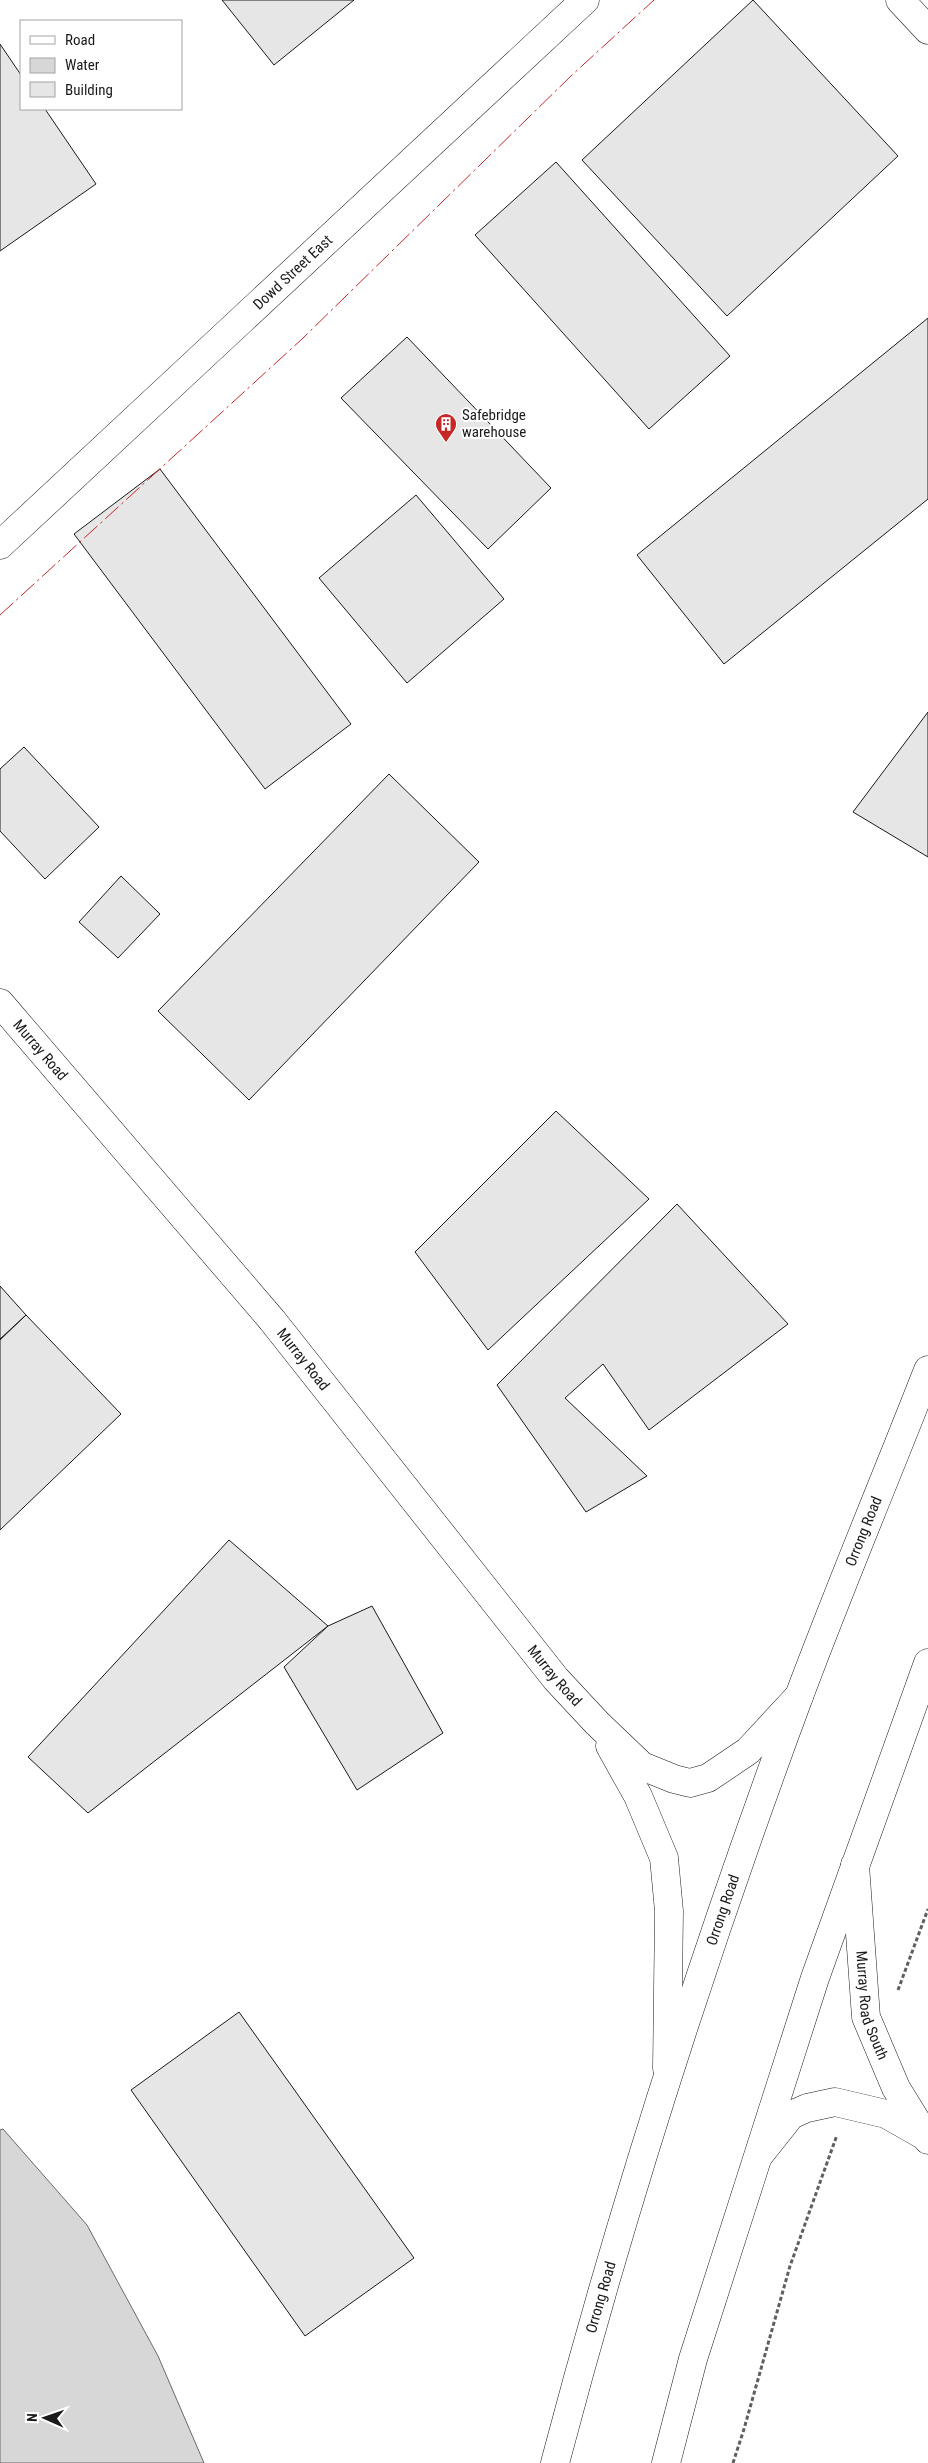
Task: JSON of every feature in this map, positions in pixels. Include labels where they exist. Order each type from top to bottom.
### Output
[{"type":"main road","name":"Dowd Street East","points":[[0,545],[585,0]]},
{"type":"main road","points":[[900,0],[928,30]]},
{"type":"main road","name":"Murray Road","points":[[0,1003],[272,1320],[556,1679],[642,1766],[690,1784],[708,1778],[748,1752],[799,1696]]},
{"type":"main road","name":"Orrong Road","points":[[554,2463],[583,2355],[667,2079],[752,1823],[799,1696],[928,1370]]},
{"type":"main road","points":[[666,2463],[693,2358],[815,1978],[928,1663]]},
{"type":"main road","name":"Murray Road","points":[[598,1723],[638,1796],[664,1858],[669,1911],[667,2079]]},
{"type":"main road","name":"Murray Road South","points":[[855,1865],[866,2017],[896,2088],[926,2138]]},
{"type":"main road","name":"Murray Road South","points":[[758,2156],[791,2115],[807,2108],[834,2102],[886,2114],[926,2138]]},
{"type":"path","points":[[878,2044],[928,1909]]},
{"type":"path","points":[[733,2463],[790,2266],[848,2104]]},
{"type":"water","points":[[3,2129],[87,2225],[158,2356],[204,2463],[0,2463],[0,2130]]},
{"type":"building","points":[[222,0],[354,0],[274,65]]},
{"type":"building","points":[[753,0],[898,156],[727,316],[582,160]]},
{"type":"building","points":[[0,44],[20,74],[20,110],[46,110],[96,184],[0,251]]},
{"type":"building","points":[[556,162],[730,356],[649,429],[475,235]]},
{"type":"building","points":[[928,318],[928,499],[724,664],[637,555]]},
{"type":"building","name":"Safebridge warehouse","points":[[407,337],[551,488],[488,549],[341,398]]},
{"type":"building","points":[[160,469],[351,724],[265,789],[74,534]]},
{"type":"building","points":[[416,495],[504,599],[407,683],[319,578]]},
{"type":"building","points":[[928,712],[928,857],[853,812]]},
{"type":"building","points":[[24,747],[99,827],[45,879],[0,831],[0,769]]},
{"type":"building","points":[[389,774],[479,862],[249,1100],[158,1011]]},
{"type":"building","points":[[121,876],[160,914],[118,958],[79,922]]},
{"type":"building","points":[[556,1111],[649,1199],[488,1350],[415,1252]]},
{"type":"building","points":[[677,1204],[788,1324],[649,1430],[603,1364],[565,1398],[647,1476],[586,1512],[497,1385]]},
{"type":"building","points":[[0,1286],[26,1315],[0,1339]]},
{"type":"building","points":[[26,1315],[121,1414],[0,1530],[0,1340]]},
{"type":"building","points":[[229,1540],[328,1626],[88,1813],[28,1757]]},
{"type":"building","points":[[372,1606],[443,1733],[357,1790],[284,1667],[328,1626]]},
{"type":"building","points":[[239,2012],[414,2258],[305,2336],[131,2090]]},
{"type":"power","points":[[0,615],[302,339],[572,75],[654,0]]},
{"type":"place","name":"Safebridge warehouse","points":[[446,443]]}]
